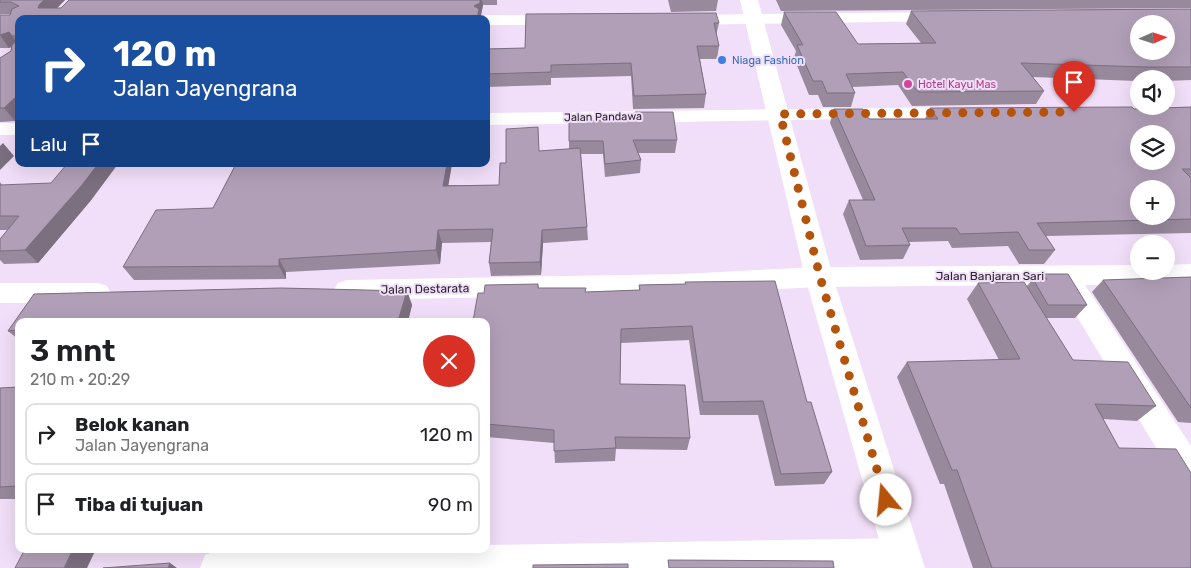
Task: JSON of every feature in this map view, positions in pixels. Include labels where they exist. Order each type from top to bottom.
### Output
[{"type":"main road","points":[[752,10],[820,277],[904,562]]},
{"type":"street","points":[[666,20],[752,10],[963,17]]},
{"type":"street","points":[[490,20],[576,20]]},
{"type":"street","name":"Jalan Pandawa","points":[[490,119],[985,113]]},
{"type":"street","points":[[0,129],[15,129]]},
{"type":"street","name":"Jalan Banjaran Sari","points":[[820,277],[1191,274]]},
{"type":"street","points":[[1066,276],[1191,475]]},
{"type":"street","name":"Jalan Destarata","points":[[327,290],[680,284],[820,277]]},
{"type":"street","points":[[0,293],[119,292]]},
{"type":"street","points":[[218,568],[904,562]]},
{"type":"building","points":[[0,0],[44,0],[38,8],[61,8],[69,0],[480,0],[480,3],[474,6],[479,9],[478,15],[15,15],[15,36],[12,36],[9,32],[0,35],[0,15],[10,15],[12,9],[19,6],[11,2],[0,2]]},
{"type":"building","points":[[1191,9],[1191,67],[1021,63],[1044,91],[918,92],[903,72],[846,74],[855,93],[827,93],[822,81],[813,81],[797,45],[803,45],[784,12],[836,12],[858,44],[936,43],[911,11]]},
{"type":"building","points":[[716,13],[719,23],[714,23],[719,46],[697,46],[706,94],[634,96],[631,63],[551,65],[551,72],[490,74],[490,49],[525,48],[526,14]]},
{"type":"building","points":[[15,42],[15,98],[4,108],[0,108],[0,58],[11,51],[12,45]]},
{"type":"building","points":[[1130,107],[1130,115],[1175,115],[1175,108],[1191,107],[1191,169],[1182,169],[1191,178],[1191,219],[1175,219],[1175,180],[1130,180],[1130,221],[1037,223],[1055,250],[1029,250],[1018,232],[960,234],[956,228],[902,228],[910,245],[866,246],[849,200],[875,200],[834,109],[863,109],[869,119],[938,119],[930,108]]},
{"type":"building","points":[[635,112],[673,112],[677,140],[633,140],[641,160],[605,164],[603,141],[569,141],[569,121],[636,119]]},
{"type":"building","points":[[538,127],[539,151],[580,148],[587,227],[542,230],[540,262],[489,263],[493,229],[438,230],[436,250],[279,259],[279,266],[123,267],[156,210],[213,208],[234,167],[446,167],[443,186],[499,185],[500,163],[506,163],[506,129]]},
{"type":"building","points":[[64,167],[96,167],[25,250],[0,251],[0,239],[19,216],[0,216],[0,185],[51,183]]},
{"type":"building","points":[[1043,274],[1068,274],[1087,305],[1048,305],[1033,279],[1047,279]]},
{"type":"building","points":[[1191,277],[1191,408],[1103,280],[1175,280],[1175,278]]},
{"type":"building","points":[[775,281],[807,402],[811,402],[832,472],[781,474],[763,401],[703,402],[692,326],[621,329],[620,384],[685,385],[690,438],[615,437],[616,448],[554,451],[554,430],[490,424],[490,318],[474,318],[478,293],[484,293],[485,285],[538,284],[538,288],[586,288],[585,292],[640,290],[639,285],[686,284],[685,282]]},
{"type":"building","points":[[1024,282],[1073,360],[1128,362],[1156,406],[1095,404],[1119,448],[1176,449],[1191,473],[1191,568],[992,568],[957,470],[952,470],[907,362],[1020,359],[978,283]]},
{"type":"building","points":[[281,288],[407,291],[399,318],[17,318],[34,294]]},
{"type":"building","points":[[15,321],[15,330],[8,331]]},
{"type":"building","points":[[15,387],[15,486],[0,487],[0,388]]},
{"type":"building","points":[[23,553],[71,553],[64,568],[15,568]]},
{"type":"building","points":[[668,560],[833,561],[834,568],[669,568]]},
{"type":"building","points":[[170,563],[168,568],[103,568]]},
{"type":"building","points":[[628,564],[628,568],[533,568],[533,565]]},
{"type":"place","name":"Niaga Fashion","points":[[722,60]]},
{"type":"place","name":"Hotel Kayu Mas","points":[[908,84]]},
{"type":"route","points":[[886,500],[820,277],[780,114],[1074,112]]}]
